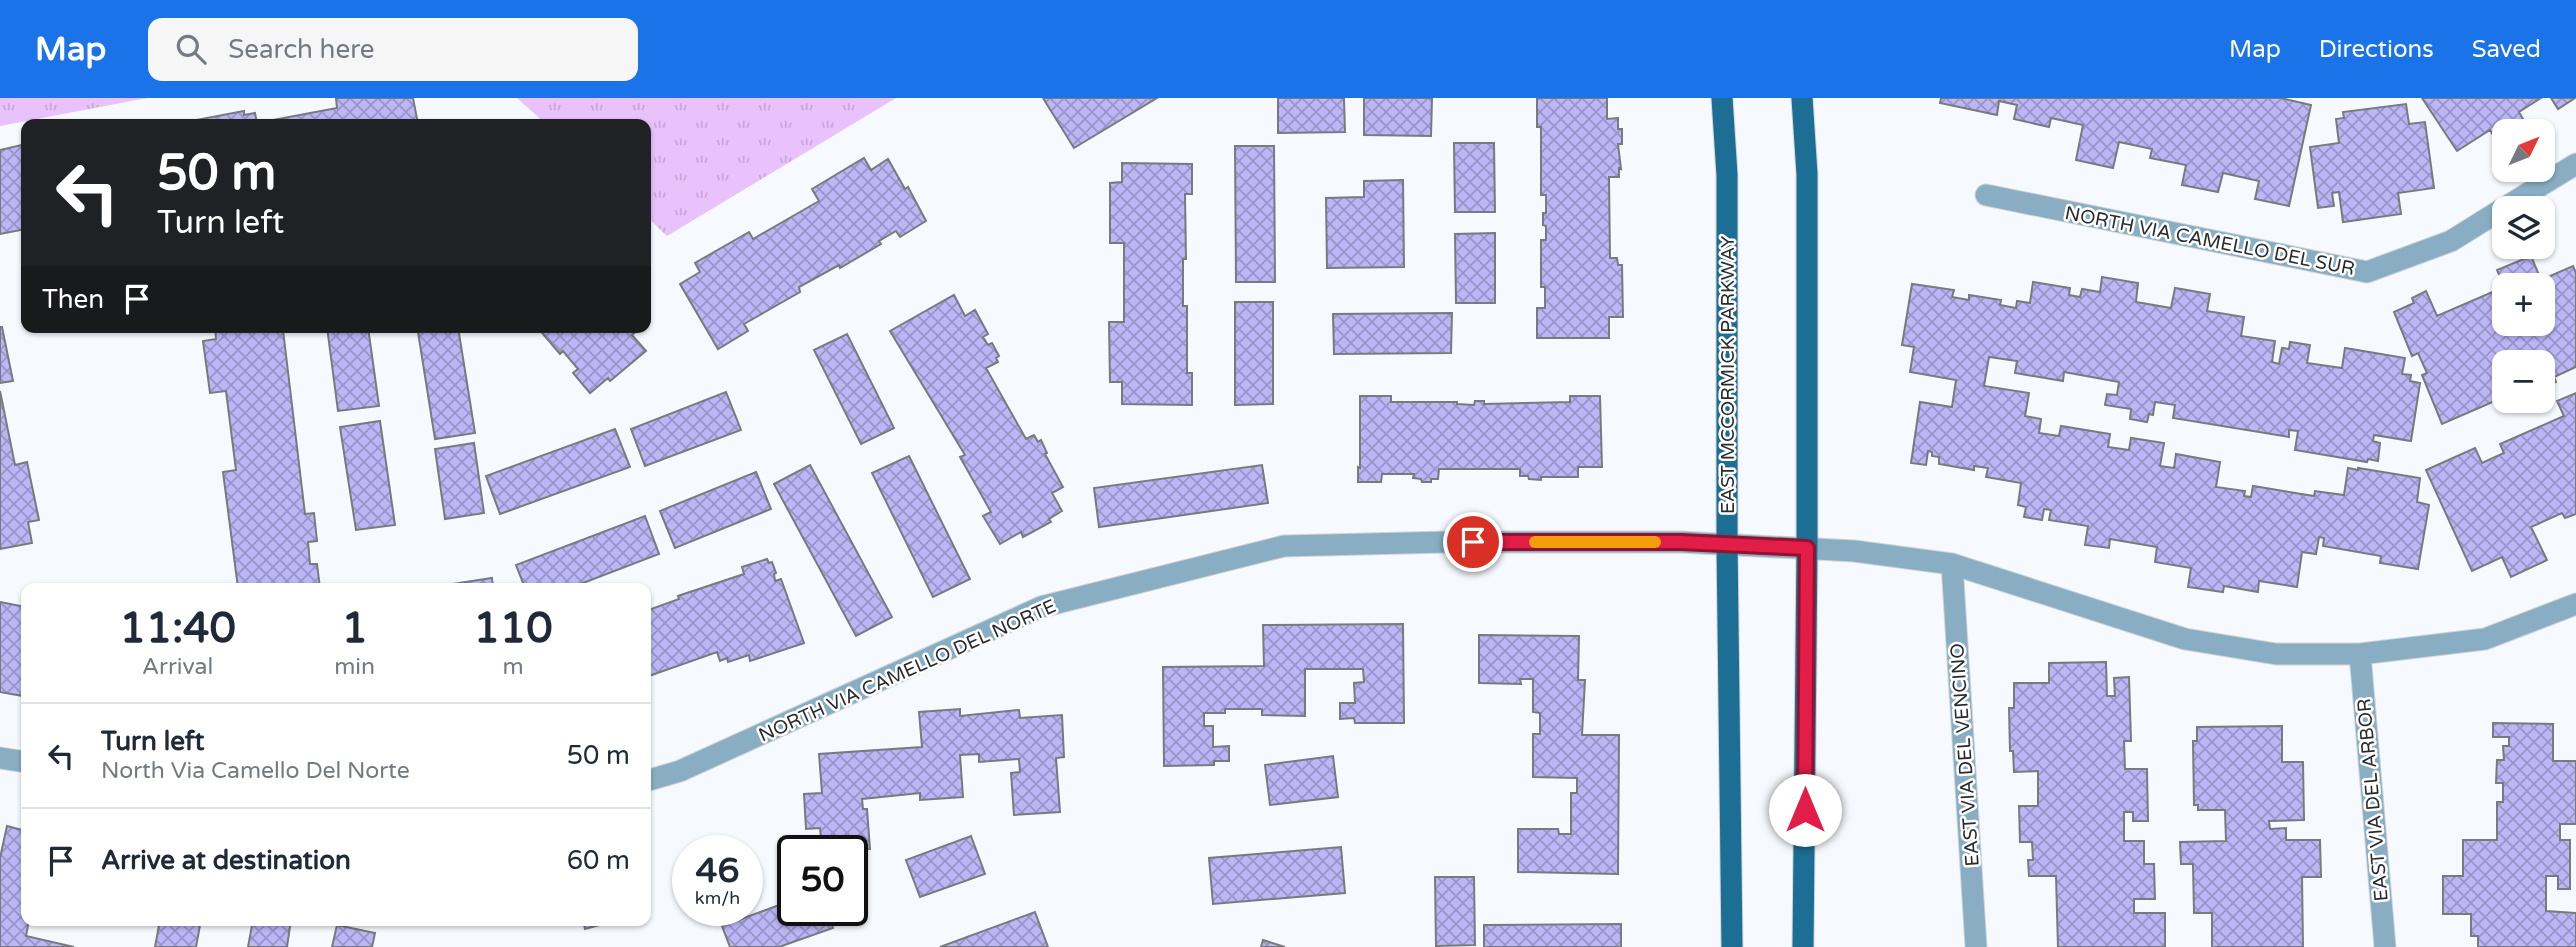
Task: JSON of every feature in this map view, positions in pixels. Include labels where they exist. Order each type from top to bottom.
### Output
[{"type":"main road","name":"EAST MCCORMICK PARKWAY","points":[[1721,98],[1727,175],[1727,543],[1732,947]]},
{"type":"main road","points":[[1802,98],[1807,174],[1803,947]]},
{"type":"street","name":"NORTH VIA CAMELLO DEL SUR","points":[[2524,196],[2576,164]]},
{"type":"street","name":"NORTH VIA CAMELLO DEL SUR","points":[[1986,195],[2367,272],[2451,241],[2492,215]]},
{"type":"street","name":"NORTH VIA CAMELLO DEL NORTE","points":[[651,780],[680,771],[1041,607],[1284,546],[1447,542],[1727,543],[1854,551],[1952,564],[2185,639],[2276,654],[2360,654],[2485,639],[2576,604]]},
{"type":"street","name":"EAST VIA DEL VENCINO","points":[[1952,564],[1976,947]]},
{"type":"street","name":"EAST VIA DEL ARBOR","points":[[2360,654],[2385,947]]},
{"type":"street","points":[[0,758],[21,761]]},
{"type":"green space","points":[[0,98],[147,98],[37,119],[21,119],[21,122],[0,126]]},
{"type":"green space","points":[[517,98],[896,98],[667,236],[651,221],[651,119],[540,119]]},
{"type":"building","points":[[336,98],[413,98],[417,119],[278,119],[337,108]]},
{"type":"building","points":[[1043,98],[1157,98],[1074,148]]},
{"type":"building","points":[[1278,98],[1344,98],[1345,132],[1278,133]]},
{"type":"building","points":[[1364,98],[1432,98],[1431,136],[1364,135]]},
{"type":"building","points":[[1537,98],[1607,98],[1607,119],[1618,118],[1618,129],[1622,129],[1622,144],[1618,144],[1621,169],[1619,168],[1619,177],[1609,177],[1610,258],[1617,258],[1618,265],[1622,265],[1623,317],[1609,317],[1609,338],[1537,338],[1537,308],[1545,308],[1545,287],[1541,287],[1541,240],[1546,240],[1543,213],[1546,213],[1546,195],[1541,195],[1541,127],[1537,127]]},
{"type":"building","points":[[1941,98],[2281,98],[2311,105],[2289,206],[2255,199],[2259,181],[2223,173],[2218,192],[2182,185],[2186,165],[2150,158],[2152,149],[2119,142],[2113,168],[2076,160],[2083,125],[2051,118],[2049,127],[2014,119],[2017,105],[1999,101],[1997,115],[1940,103]]},
{"type":"building","points":[[2422,98],[2541,98],[2519,112],[2523,119],[2492,119],[2492,134],[2490,130],[2457,151]]},
{"type":"building","points":[[2551,98],[2575,98],[2558,109]]},
{"type":"building","points":[[2406,104],[2409,124],[2425,122],[2434,188],[2398,193],[2401,214],[2343,222],[2339,192],[2332,193],[2334,206],[2318,208],[2310,147],[2339,143],[2336,119],[2344,118],[2343,112]]},
{"type":"building","points":[[244,111],[244,115],[255,113],[256,119],[201,119]]},
{"type":"building","points":[[1454,143],[1494,143],[1495,212],[1455,212]]},
{"type":"building","points":[[21,145],[21,230],[0,234],[0,150]]},
{"type":"building","points":[[1235,146],[1274,146],[1275,282],[1236,282]]},
{"type":"building","points":[[864,158],[871,170],[888,159],[905,189],[908,187],[926,221],[900,237],[896,231],[879,241],[881,244],[840,268],[839,265],[799,287],[800,292],[744,324],[748,331],[718,349],[680,284],[700,272],[695,263],[749,232],[753,239],[819,201],[812,189]]},
{"type":"building","points":[[1122,163],[1192,164],[1192,194],[1185,194],[1186,259],[1183,259],[1183,306],[1187,306],[1187,373],[1192,373],[1192,405],[1122,404],[1122,382],[1110,382],[1109,322],[1124,322],[1124,243],[1110,243],[1110,183],[1122,182]]},
{"type":"building","points":[[1403,180],[1404,267],[1327,268],[1326,198],[1364,197],[1364,181]]},
{"type":"building","points":[[1495,233],[1495,303],[1456,303],[1455,234]]},
{"type":"building","points":[[2524,259],[2532,259],[2538,273],[2498,273],[2497,270]]},
{"type":"building","points":[[2573,266],[2576,273],[2576,367],[2555,377],[2555,350],[2492,350],[2492,402],[2442,424],[2422,375],[2427,373],[2418,353],[2412,356],[2394,312],[2414,303],[2412,298],[2426,291],[2437,316],[2492,292],[2492,336],[2555,336],[2555,274]]},
{"type":"building","points":[[2102,277],[2138,283],[2136,302],[2171,308],[2175,288],[2210,294],[2207,311],[2244,317],[2241,336],[2275,341],[2272,362],[2279,364],[2282,348],[2289,349],[2290,342],[2310,345],[2307,363],[2342,368],[2345,348],[2405,358],[2402,374],[2411,375],[2410,381],[2420,383],[2411,441],[2374,435],[2373,441],[2380,443],[2378,461],[2368,459],[2367,462],[2295,450],[2298,431],[2289,430],[2289,437],[2173,418],[2175,405],[2155,402],[2153,415],[2149,414],[2147,422],[2130,419],[2131,409],[2105,405],[2107,394],[2117,395],[2119,382],[2064,372],[2063,381],[2015,373],[2017,361],[1989,357],[1984,386],[2029,393],[2025,416],[2041,419],[2039,433],[2059,436],[2061,426],[2110,434],[2108,447],[2129,450],[2131,438],[2164,443],[2160,466],[2174,468],[2176,454],[2220,462],[2216,487],[2245,491],[2244,496],[2251,497],[2253,486],[2314,496],[2315,491],[2344,495],[2348,468],[2420,478],[2417,502],[2429,505],[2418,569],[2380,563],[2381,556],[2323,546],[2324,538],[2319,537],[2316,554],[2302,552],[2297,587],[2259,581],[2258,592],[2224,586],[2223,592],[2188,587],[2191,568],[2155,562],[2157,547],[2110,539],[2109,548],[2085,545],[2088,526],[2049,520],[2051,510],[2044,509],[2042,520],[2024,517],[2026,507],[2018,505],[2021,483],[1986,477],[1988,468],[1974,466],[1974,470],[1939,464],[1939,457],[1932,456],[1932,452],[1928,451],[1926,465],[1911,463],[1920,402],[1952,407],[1956,380],[1910,372],[1914,347],[1902,345],[1912,284],[1954,290],[1952,297],[1969,300],[1969,295],[2001,300],[2000,305],[2016,308],[2017,301],[2030,303],[2033,282],[2070,288],[2069,295],[2080,297],[2082,289],[2100,292]]},
{"type":"building","points":[[954,295],[965,316],[975,310],[988,334],[983,337],[988,345],[992,343],[999,356],[996,358],[998,362],[986,368],[1026,439],[1034,435],[1038,442],[1041,440],[1047,453],[1045,454],[1063,487],[1052,493],[1062,511],[1049,519],[1051,522],[1023,537],[1021,532],[1000,544],[983,516],[991,512],[960,457],[965,455],[890,331]]},
{"type":"building","points":[[1235,302],[1273,302],[1273,404],[1235,405]]},
{"type":"building","points":[[1452,313],[1451,353],[1334,354],[1333,314]]},
{"type":"building","points":[[0,327],[13,381],[0,383]]},
{"type":"building","points":[[216,333],[283,333],[305,514],[314,513],[317,541],[308,542],[310,564],[317,564],[319,583],[237,583],[223,472],[236,470],[226,391],[210,393],[203,341],[216,339]]},
{"type":"building","points":[[328,333],[369,333],[379,406],[338,411]]},
{"type":"building","points":[[418,333],[459,333],[475,433],[435,439]]},
{"type":"building","points":[[542,333],[634,333],[632,335],[646,351],[610,381],[608,378],[590,393],[573,373],[578,369],[563,351],[560,354]]},
{"type":"building","points":[[847,334],[894,428],[861,444],[814,350]]},
{"type":"building","points":[[0,391],[15,465],[27,462],[39,520],[28,522],[32,543],[0,549]]},
{"type":"building","points":[[726,392],[741,430],[645,466],[631,429]]},
{"type":"building","points":[[2576,393],[2576,514],[2565,518],[2562,513],[2531,527],[2547,560],[2511,577],[2502,557],[2472,571],[2426,470],[2475,448],[2482,463],[2504,453],[2500,444],[2564,416],[2557,401]]},
{"type":"building","points":[[1360,396],[1391,396],[1391,402],[1457,402],[1474,405],[1475,401],[1484,401],[1484,404],[1570,402],[1570,396],[1600,396],[1602,467],[1578,467],[1578,477],[1541,477],[1541,480],[1520,476],[1520,469],[1439,469],[1438,479],[1431,479],[1431,482],[1413,478],[1414,474],[1382,474],[1381,482],[1358,482]]},
{"type":"building","points":[[380,421],[395,525],[356,530],[340,427]]},
{"type":"building","points":[[615,429],[630,467],[500,514],[486,476]]},
{"type":"building","points":[[474,443],[484,513],[445,519],[435,449]]},
{"type":"building","points":[[909,456],[970,579],[933,597],[872,473]]},
{"type":"building","points":[[810,465],[892,617],[856,636],[774,484]]},
{"type":"building","points":[[1262,465],[1268,503],[1099,527],[1094,488]]},
{"type":"building","points":[[756,472],[771,509],[675,548],[660,511]]},
{"type":"building","points":[[645,516],[659,554],[583,583],[523,583],[516,565]]},
{"type":"building","points":[[767,559],[769,563],[772,562],[776,573],[775,581],[781,579],[804,643],[750,661],[749,655],[728,662],[727,658],[720,661],[717,652],[651,675],[651,609],[679,599],[678,596],[744,574],[742,567]]},
{"type":"building","points":[[492,578],[492,583],[459,583]]},
{"type":"building","points":[[0,602],[21,606],[21,696],[0,692]]},
{"type":"building","points":[[1403,624],[1404,723],[1355,723],[1354,718],[1340,719],[1340,703],[1355,703],[1354,683],[1364,682],[1363,669],[1305,669],[1305,716],[1262,715],[1262,709],[1225,709],[1225,713],[1204,713],[1204,726],[1213,726],[1213,747],[1229,746],[1229,761],[1214,761],[1214,765],[1164,766],[1163,667],[1264,666],[1263,625]]},
{"type":"building","points":[[1479,635],[1579,636],[1578,680],[1585,680],[1582,735],[1619,735],[1618,874],[1518,872],[1518,829],[1558,829],[1559,834],[1571,834],[1571,793],[1577,793],[1577,778],[1533,777],[1533,734],[1540,734],[1540,713],[1533,712],[1533,679],[1520,679],[1521,684],[1479,683]]},
{"type":"building","points":[[2106,662],[2107,696],[2115,696],[2114,678],[2129,677],[2131,741],[2124,741],[2125,769],[2147,769],[2148,821],[2133,821],[2133,812],[2124,812],[2124,841],[2144,841],[2144,864],[2154,864],[2155,899],[2134,899],[2134,913],[2165,913],[2165,947],[2058,947],[2056,876],[2029,876],[2028,860],[2033,860],[2032,842],[2020,842],[2019,806],[2038,806],[2038,771],[2014,772],[2013,751],[2010,751],[2009,708],[2014,708],[2014,683],[2049,683],[2049,663]]},
{"type":"building","points":[[960,709],[960,716],[1019,710],[1020,718],[1062,715],[1064,757],[1056,758],[1060,812],[1014,815],[1011,773],[1020,772],[1019,759],[979,762],[979,754],[960,755],[963,797],[920,800],[920,793],[862,799],[863,809],[867,809],[870,849],[868,835],[821,835],[820,828],[806,829],[804,794],[822,793],[819,754],[922,747],[919,712]]},
{"type":"building","points":[[2493,723],[2553,724],[2553,761],[2576,761],[2576,824],[2560,824],[2560,840],[2570,840],[2570,889],[2558,889],[2558,876],[2546,876],[2546,911],[2576,913],[2576,947],[2478,947],[2478,936],[2471,936],[2471,914],[2443,914],[2443,876],[2463,876],[2463,840],[2497,840],[2497,802],[2503,802],[2503,783],[2496,783],[2497,760],[2504,760],[2503,746],[2509,746],[2509,737],[2493,737]]},
{"type":"building","points":[[2282,726],[2282,762],[2303,762],[2304,820],[2269,821],[2270,829],[2286,828],[2286,840],[2320,840],[2321,877],[2302,877],[2303,947],[2212,947],[2212,913],[2194,913],[2193,864],[2181,864],[2180,842],[2226,841],[2225,810],[2198,810],[2198,805],[2194,805],[2193,741],[2197,741],[2197,727]]},
{"type":"building","points":[[1333,756],[1338,797],[1270,805],[1265,765]]},
{"type":"building","points":[[7,826],[21,830],[21,926],[28,926],[26,936],[74,947],[0,947],[0,858]]},
{"type":"building","points":[[971,836],[985,874],[920,897],[906,860]]},
{"type":"building","points":[[1341,847],[1345,893],[1213,904],[1209,858]]},
{"type":"building","points":[[1435,877],[1474,877],[1475,945],[1436,946]]},
{"type":"building","points":[[777,906],[777,926],[833,928],[779,947],[730,947],[722,926],[763,926],[763,911]]},
{"type":"building","points":[[1035,912],[1048,947],[940,947]]},
{"type":"building","points":[[1621,924],[1621,947],[1484,947],[1484,925]]},
{"type":"building","points":[[159,926],[200,926],[196,947],[155,947]]},
{"type":"building","points":[[252,926],[290,926],[287,947],[248,947]]},
{"type":"building","points":[[337,926],[375,933],[372,947],[332,947]]},
{"type":"building","points":[[1263,940],[1285,947],[1261,947]]},
{"type":"slow traffic","points":[[1535,542],[1655,542]]},
{"type":"route","points":[[1473,542],[1681,542],[1807,548],[1805,810]]}]
